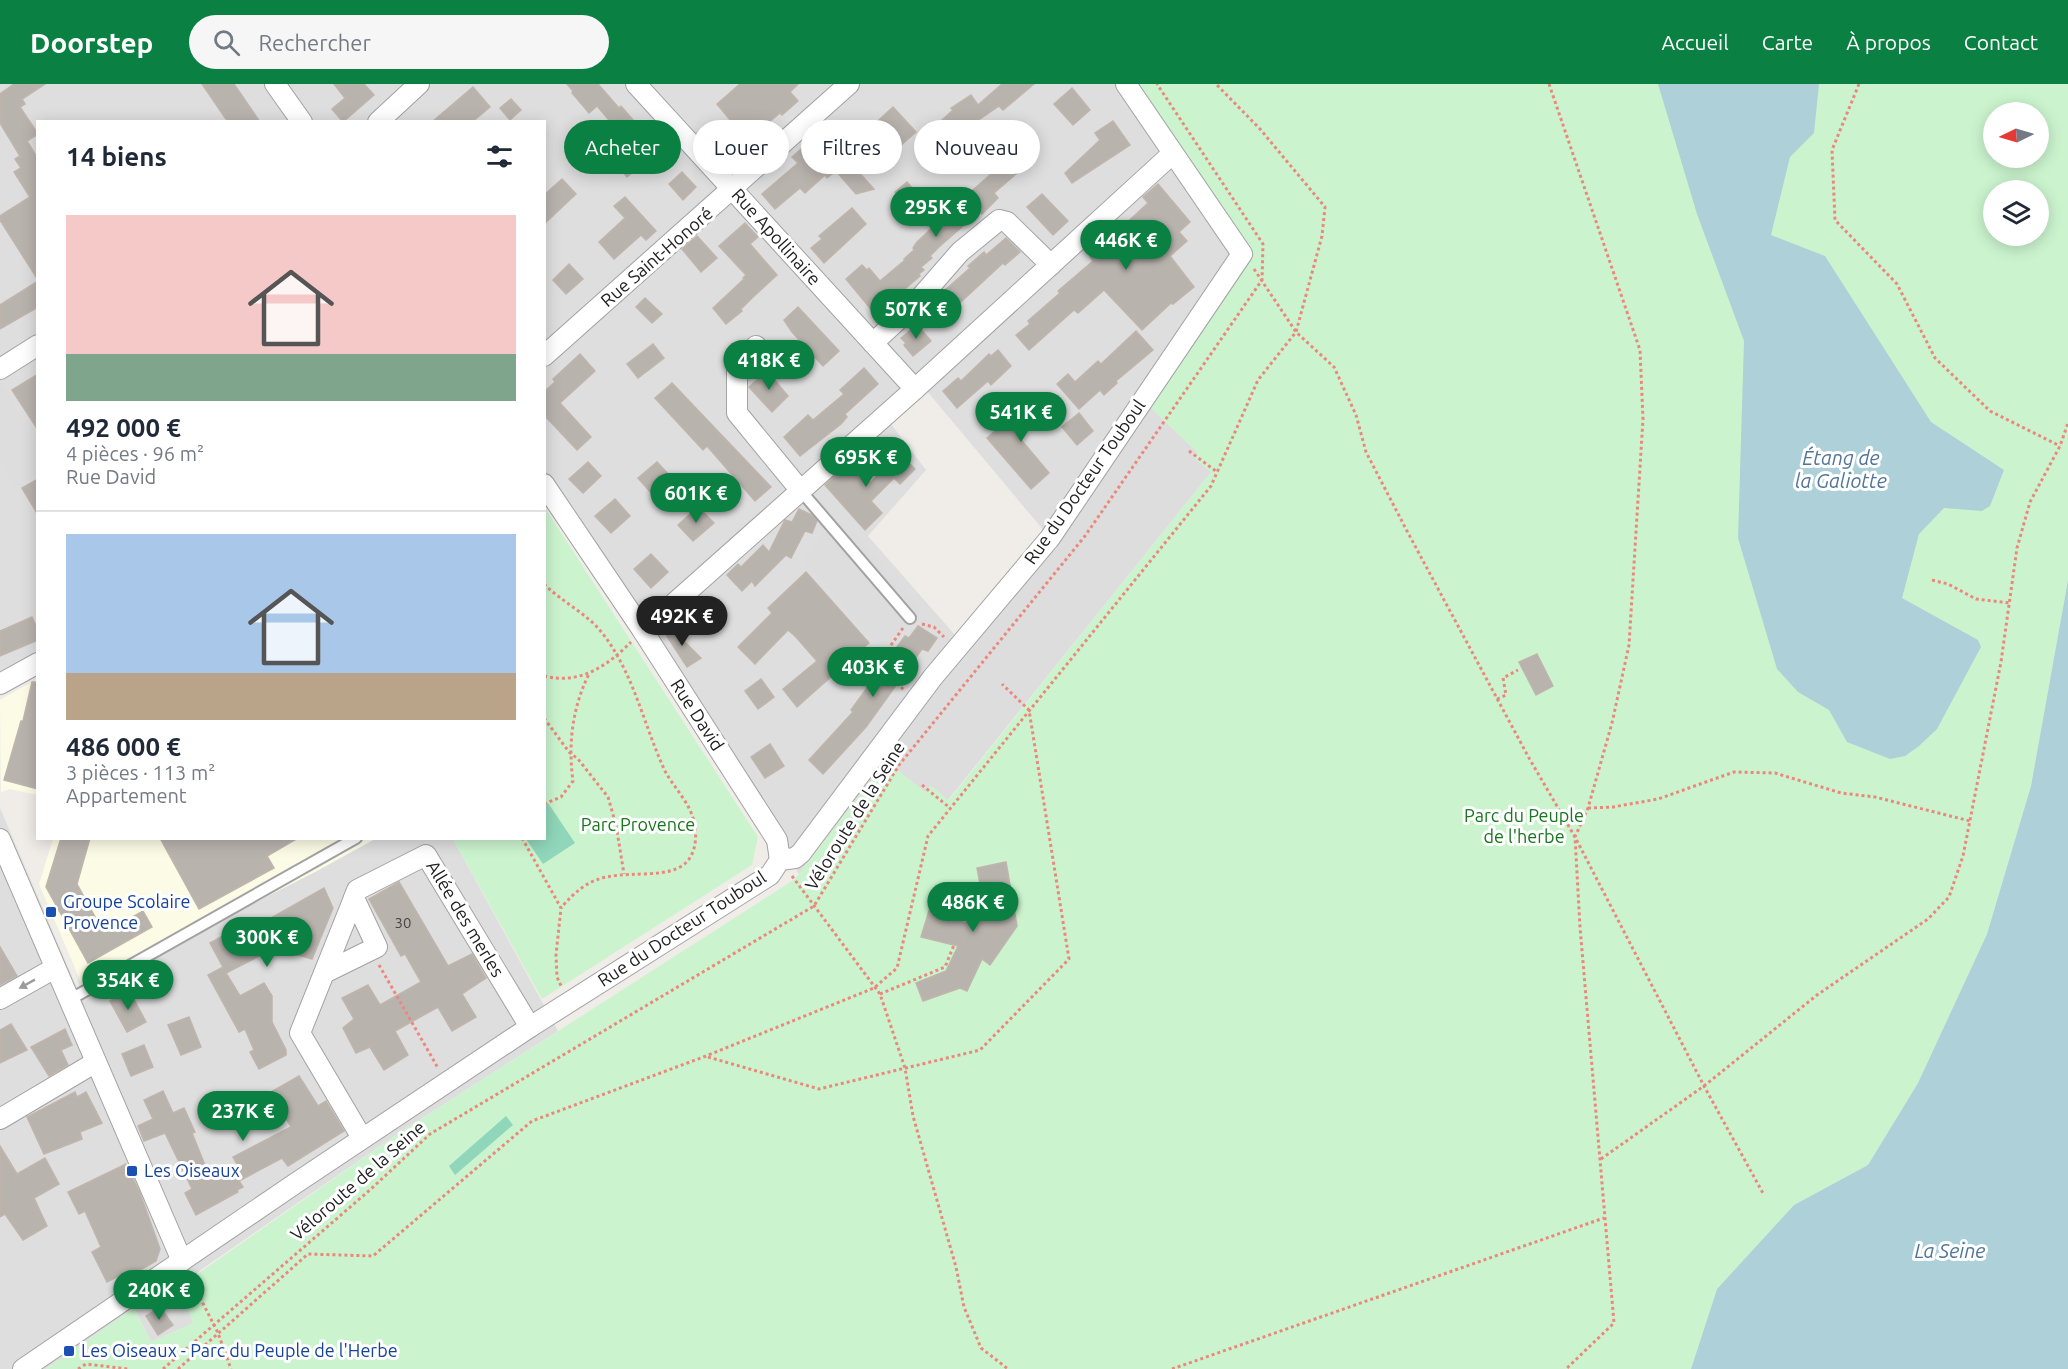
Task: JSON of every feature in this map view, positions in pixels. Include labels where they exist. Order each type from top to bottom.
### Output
[{"type":"street","points":[[275,84],[301,120]]},
{"type":"street","points":[[380,120],[419,84]]},
{"type":"street","name":"Rue Apollinaire","points":[[636,84],[915,389]]},
{"type":"street","points":[[1126,84],[1242,254]]},
{"type":"street","name":"Rue Saint-Honoré","points":[[546,354],[733,190],[838,88]]},
{"type":"street","points":[[643,631],[915,389],[1172,154]]},
{"type":"street","points":[[873,344],[913,306],[960,252],[999,220],[1007,222],[1051,265]]},
{"type":"street","name":"Rue du Docteur Touboul","points":[[23,1369],[362,1138],[568,1002],[770,875],[780,860],[795,858],[801,853],[956,649],[1050,538],[1242,254]]},
{"type":"street","points":[[0,369],[36,346]]},
{"type":"street","points":[[756,346],[737,372],[737,413],[801,490]]},
{"type":"street","name":"Rue David","points":[[546,487],[643,631],[777,840],[780,860]]},
{"type":"street","points":[[0,684],[36,664]]},
{"type":"street","points":[[2,850],[182,1261]]},
{"type":"street","name":"Allée des merles","points":[[354,898],[357,890],[426,855],[530,1027]]},
{"type":"street","points":[[324,973],[377,947],[354,898]]},
{"type":"street","points":[[354,898],[300,1034],[362,1138]]},
{"type":"street","points":[[0,999],[55,968]]},
{"type":"street","points":[[0,1119],[96,1062]]},
{"type":"lane","points":[[801,490],[910,618]]},
{"type":"lane","points":[[69,1000],[352,840]]},
{"type":"path","points":[[1157,84],[1263,244],[1262,280]]},
{"type":"path","points":[[178,1369],[308,1254],[373,1256],[532,1121],[706,1056],[874,988],[897,968],[928,836],[1211,486],[1258,380],[1296,332],[1322,236],[1325,207],[1260,129],[1216,84]]},
{"type":"path","points":[[1549,84],[1640,350],[1644,419],[1629,645],[1612,723],[1588,808],[1575,837],[1580,927],[1614,1323],[1566,1369]]},
{"type":"path","points":[[1859,84],[1832,150],[1835,220],[1897,284],[1935,358],[1990,411],[2060,446]]},
{"type":"path","points":[[1242,254],[1296,332],[1334,367],[1356,415],[1366,452],[1497,699],[1575,837],[1704,1086],[1764,1196]]},
{"type":"path","name":"Véloroute de la Seine","points":[[163,1369],[371,1189],[430,1134],[814,906],[899,765],[1085,536],[1262,280]]},
{"type":"path","points":[[1600,1159],[1704,1086],[1817,995],[1928,919],[1949,897],[1963,856],[1970,821],[2010,603],[2017,548],[2030,502],[2060,446],[2068,423]]},
{"type":"path","points":[[1189,451],[1217,472]]},
{"type":"path","points":[[1932,580],[1948,584],[1976,599],[2010,603]]},
{"type":"path","points":[[546,586],[602,633],[617,656],[635,692],[649,735],[667,774],[693,817],[696,842],[682,867],[662,873],[605,876],[578,888],[561,908],[556,955],[557,977],[568,1002]]},
{"type":"path","points":[[915,701],[878,665],[910,618],[916,623],[934,627],[956,649]]},
{"type":"path","points":[[546,676],[573,679],[589,674],[617,656],[643,631]]},
{"type":"path","points":[[1497,699],[1506,695],[1503,678],[1518,670]]},
{"type":"path","points":[[546,803],[561,797],[573,781],[569,752],[581,690],[589,674]]},
{"type":"path","points":[[706,1056],[819,1089],[980,1050],[1069,959],[1029,710],[1002,684]]},
{"type":"path","points":[[546,721],[569,752],[578,759],[608,797],[616,825],[624,875]]},
{"type":"path","points":[[1588,808],[1613,807],[1658,799],[1734,772],[1775,773],[1841,793],[1875,797],[1970,821]]},
{"type":"path","points":[[922,784],[950,808]]},
{"type":"path","points":[[523,840],[561,908]]},
{"type":"path","points":[[780,860],[880,994],[905,1068],[913,1116],[956,1267],[964,1307],[981,1348],[1008,1369]]},
{"type":"path","points":[[880,994],[945,967],[954,945]]},
{"type":"path","points":[[371,950],[447,1083]]},
{"type":"path","points":[[1172,1369],[1604,1218]]},
{"type":"path","points":[[182,1261],[218,1333],[231,1369]]},
{"type":"path","points":[[78,1369],[86,1364],[128,1369]]},
{"type":"shaded area","points":[[0,84],[1139,84],[1253,253],[1150,407],[1050,538],[926,390],[891,424],[926,470],[868,536],[956,636],[877,750],[886,761],[799,874],[546,475],[546,120],[36,120],[36,672],[0,693]]},
{"type":"shaded area","points":[[3,385],[36,446],[36,474],[15,487],[0,460],[0,387]]},
{"type":"shaded area","points":[[1150,407],[1198,453],[1194,458],[1211,472],[948,800],[931,786],[925,792],[877,751]]},
{"type":"shaded area","points":[[828,528],[836,538],[851,530],[921,610],[881,648],[804,560]]},
{"type":"shaded area","points":[[36,680],[36,795],[10,789],[1,792],[0,700]]},
{"type":"shaded area","points":[[0,808],[80,995],[373,840],[454,840],[558,1031],[396,1135],[179,1287],[194,1323],[151,1342],[134,1308],[46,1369],[0,1369]]},
{"type":"shaded area","points":[[53,840],[373,840],[317,871],[84,989],[39,884]]},
{"type":"green space","name":"Parc du Peuple de l'herbe","points":[[1139,84],[2068,84],[2068,580],[2031,786],[1987,934],[1918,1083],[1868,1165],[1794,1205],[1717,1289],[1691,1369],[46,1369],[134,1308],[151,1342],[193,1323],[179,1287],[396,1135],[795,879],[886,761],[925,792],[931,786],[949,800],[1211,472],[1194,458],[1198,453],[1150,407],[1253,253]]},
{"type":"green space","name":"Parc Provence","points":[[546,510],[758,837],[752,865],[542,999],[454,840],[546,840]]},
{"type":"green space","points":[[548,803],[575,843],[543,864],[527,840],[546,840],[546,805]]},
{"type":"green space","points":[[506,1116],[513,1125],[455,1175],[449,1166]]},
{"type":"water","name":"Étang de la Galiotte","points":[[1658,84],[1819,84],[1814,133],[1790,157],[1771,235],[1825,256],[1931,422],[2004,470],[1990,506],[1982,511],[1944,508],[1919,534],[1902,598],[1978,640],[1981,647],[1937,729],[1905,756],[1890,759],[1847,742],[1829,710],[1798,692],[1777,669],[1738,538],[1744,341],[1697,214]]},
{"type":"water","name":"La Seine","points":[[2068,580],[2068,1369],[1691,1369],[1717,1289],[1794,1205],[1868,1165],[1918,1083],[1987,934],[2031,786]]},
{"type":"building","points":[[14,84],[45,84],[22,99],[25,104],[20,107],[36,131],[36,135],[27,141],[36,156],[36,277],[0,220],[0,216],[30,197],[14,172],[21,168],[15,159],[20,156],[0,123],[0,94]]},
{"type":"building","points":[[202,84],[234,84],[259,120],[227,120]]},
{"type":"building","points":[[334,84],[364,84],[374,95],[345,120],[341,120],[332,109],[345,98]]},
{"type":"building","points":[[567,84],[598,84],[633,120],[609,120],[597,106],[589,113],[572,93],[573,91]]},
{"type":"building","points":[[740,84],[798,84],[790,92],[798,101],[782,115],[780,113],[771,120],[730,120],[717,104]]},
{"type":"building","points":[[1002,84],[1034,84],[1003,110],[999,106],[979,120],[942,120],[953,110],[951,108],[971,95],[978,105]]},
{"type":"building","points":[[473,87],[490,107],[474,120],[434,120]]},
{"type":"building","points":[[1072,88],[1090,110],[1073,125],[1054,104]]},
{"type":"building","points":[[511,99],[521,110],[510,120],[500,108]]},
{"type":"building","points":[[893,107],[914,130],[914,134],[902,144],[902,120],[879,120]]},
{"type":"building","points":[[1113,121],[1130,145],[1072,183],[1065,173],[1100,140],[1095,133]]},
{"type":"building","points":[[801,149],[801,174],[832,174],[827,178],[825,175],[805,193],[800,188],[775,209],[762,194],[785,174],[789,174],[789,171],[798,163],[792,157]]},
{"type":"building","points":[[681,173],[696,187],[683,200],[669,184]]},
{"type":"building","points":[[839,174],[860,174],[874,189],[856,194]]},
{"type":"building","points":[[991,174],[1016,174],[994,193],[998,198],[982,214],[979,212],[930,256],[932,258],[921,267],[924,270],[919,274],[920,276],[893,299],[896,302],[883,313],[879,308],[874,313],[846,279],[862,265],[867,270],[869,268],[880,281],[905,260],[932,226]]},
{"type":"building","points":[[562,179],[576,194],[546,222],[546,193]]},
{"type":"building","points":[[907,182],[916,193],[904,203],[895,192]]},
{"type":"building","points":[[1158,184],[1190,222],[1179,232],[1187,241],[1170,256],[1194,287],[1173,304],[1171,303],[1142,330],[1104,290],[1078,313],[1074,310],[1029,350],[1016,335],[1030,324],[1028,321],[1060,293],[1058,291],[1093,261],[1090,257],[1148,203],[1143,197]]},
{"type":"building","points":[[1042,194],[1068,221],[1053,235],[1027,207]]},
{"type":"building","points":[[625,197],[656,231],[646,240],[641,235],[614,259],[599,242],[625,218],[614,206]]},
{"type":"building","points":[[852,208],[866,224],[824,263],[811,248],[822,239],[819,236]]},
{"type":"building","points":[[745,223],[758,237],[750,244],[777,275],[726,324],[713,308],[746,275],[719,246]]},
{"type":"building","points":[[697,236],[717,258],[701,272],[682,249]]},
{"type":"building","points":[[1006,238],[1020,252],[1005,265],[1003,263],[949,313],[936,298],[970,268],[968,266],[984,252],[986,255]]},
{"type":"building","points":[[569,264],[583,279],[566,294],[553,280]]},
{"type":"building","points":[[36,282],[36,308],[0,329],[0,305]]},
{"type":"building","points":[[645,298],[662,314],[652,323],[636,307]]},
{"type":"building","points":[[798,307],[839,351],[823,366],[784,320]]},
{"type":"building","points":[[917,325],[931,341],[913,356],[901,338]]},
{"type":"building","points":[[1136,331],[1153,350],[1116,381],[1117,383],[1104,395],[1100,390],[1079,409],[1057,384],[1068,374],[1075,382],[1098,361],[1101,364]]},
{"type":"building","points":[[653,344],[664,358],[638,378],[627,364]]},
{"type":"building","points":[[998,350],[1011,366],[991,385],[988,381],[957,408],[943,391],[958,378],[961,381],[989,354],[991,356]]},
{"type":"building","points":[[580,354],[595,371],[560,403],[591,437],[577,450],[546,417],[546,390],[555,382],[553,379]]},
{"type":"building","points":[[864,368],[878,384],[845,414],[847,417],[841,424],[800,456],[784,437],[808,415],[813,420],[844,394],[840,390]]},
{"type":"building","points":[[767,371],[788,396],[772,412],[749,387]]},
{"type":"building","points":[[36,375],[36,427],[12,390]]},
{"type":"building","points":[[672,383],[771,487],[755,501],[707,446],[703,450],[655,398]]},
{"type":"building","points":[[1034,396],[1047,413],[1018,436],[1049,473],[1031,489],[987,438]]},
{"type":"building","points":[[1079,413],[1093,431],[1077,445],[1062,427]]},
{"type":"building","points":[[899,453],[915,469],[900,484],[894,478],[871,501],[882,513],[865,530],[825,485],[853,460],[870,483]]},
{"type":"building","points":[[588,462],[601,476],[583,493],[569,479]]},
{"type":"building","points":[[657,462],[671,477],[654,496],[638,478]]},
{"type":"building","points":[[36,480],[36,512],[22,488]]},
{"type":"building","points":[[615,499],[630,516],[611,533],[595,516]]},
{"type":"building","points":[[698,507],[714,523],[693,541],[678,525]]},
{"type":"building","points":[[799,509],[812,515],[817,521],[812,533],[805,531],[791,558],[786,555],[755,586],[752,581],[742,591],[727,575],[738,564],[741,567],[763,545],[769,552],[785,520],[792,522]]},
{"type":"building","points":[[651,554],[668,572],[651,588],[634,569]]},
{"type":"building","points":[[806,572],[869,643],[797,707],[783,689],[817,661],[795,636],[788,630],[755,664],[738,647],[772,613],[768,608]]},
{"type":"building","points":[[712,597],[722,611],[699,632],[690,620],[697,615],[695,612]]},
{"type":"building","points":[[32,617],[36,626],[36,641],[0,656],[0,631]]},
{"type":"building","points":[[668,625],[701,658],[687,667],[663,630]]},
{"type":"building","points":[[918,626],[937,638],[928,651],[922,649],[866,727],[823,774],[809,760],[853,712],[851,710],[905,636],[909,638]]},
{"type":"building","points":[[1537,654],[1553,686],[1536,695],[1519,662]]},
{"type":"building","points":[[761,679],[774,697],[758,709],[745,691]]},
{"type":"building","points":[[32,682],[36,682],[36,788],[4,780],[21,721],[23,721]]},
{"type":"building","points":[[770,744],[784,766],[765,778],[751,757]]},
{"type":"building","points":[[60,840],[89,840],[77,884],[104,933],[143,911],[152,927],[88,963],[46,887]]},
{"type":"building","points":[[161,840],[295,840],[267,856],[274,868],[199,909]]},
{"type":"building","points":[[1006,862],[1017,926],[990,965],[982,959],[967,991],[960,988],[923,1001],[916,983],[946,971],[958,946],[921,937],[929,911],[966,923],[983,899],[977,868]]},
{"type":"building","points":[[399,882],[448,966],[472,954],[486,978],[462,994],[476,1017],[452,1031],[438,1007],[395,1031],[408,1055],[384,1070],[370,1047],[356,1053],[343,1028],[354,1019],[342,998],[368,985],[380,1005],[421,982],[405,954],[401,956],[369,899]]},
{"type":"building","points":[[324,888],[333,908],[312,959],[275,948],[226,973],[240,996],[264,983],[272,996],[272,1022],[286,1050],[286,1055],[259,1069],[250,1052],[254,1050],[245,1029],[239,1032],[208,975],[223,967],[210,943],[244,924],[248,931]]},
{"type":"building","points":[[0,947],[17,976],[0,985]]},
{"type":"building","points":[[129,990],[146,1022],[127,1032],[110,1001]]},
{"type":"building","points":[[189,1017],[201,1047],[181,1055],[168,1025]]},
{"type":"building","points":[[11,1024],[27,1050],[0,1063],[0,1030]]},
{"type":"building","points":[[65,1029],[72,1045],[61,1050],[68,1065],[49,1076],[31,1047]]},
{"type":"building","points":[[144,1045],[153,1067],[131,1076],[122,1054]]},
{"type":"building","points":[[299,1076],[318,1106],[326,1101],[344,1131],[288,1166],[282,1158],[239,1181],[243,1187],[237,1190],[238,1192],[196,1215],[185,1193],[192,1189],[165,1133],[144,1141],[138,1126],[153,1119],[144,1100],[163,1091],[173,1113],[184,1108],[195,1132],[192,1133],[211,1180],[238,1166],[233,1157],[291,1127],[271,1092]]},
{"type":"building","points":[[75,1092],[77,1097],[86,1092],[102,1123],[80,1132],[82,1139],[44,1154],[27,1117]]},
{"type":"building","points":[[0,1146],[17,1174],[45,1158],[59,1184],[34,1198],[47,1226],[23,1240],[5,1214],[0,1217]]},
{"type":"building","points":[[126,1164],[140,1193],[160,1249],[156,1261],[128,1277],[126,1272],[107,1282],[92,1252],[101,1247],[85,1211],[79,1214],[68,1192]]},
{"type":"building","points":[[160,1307],[173,1325],[158,1335],[146,1316]]},
{"type":"place","name":"Groupe Scolaire Provence","points":[[51,912]]},
{"type":"place","name":"Les Oiseaux","points":[[132,1171]]},
{"type":"place","name":"Les Oiseaux - Parc du Peuple de l'Herbe","points":[[69,1351]]}]
